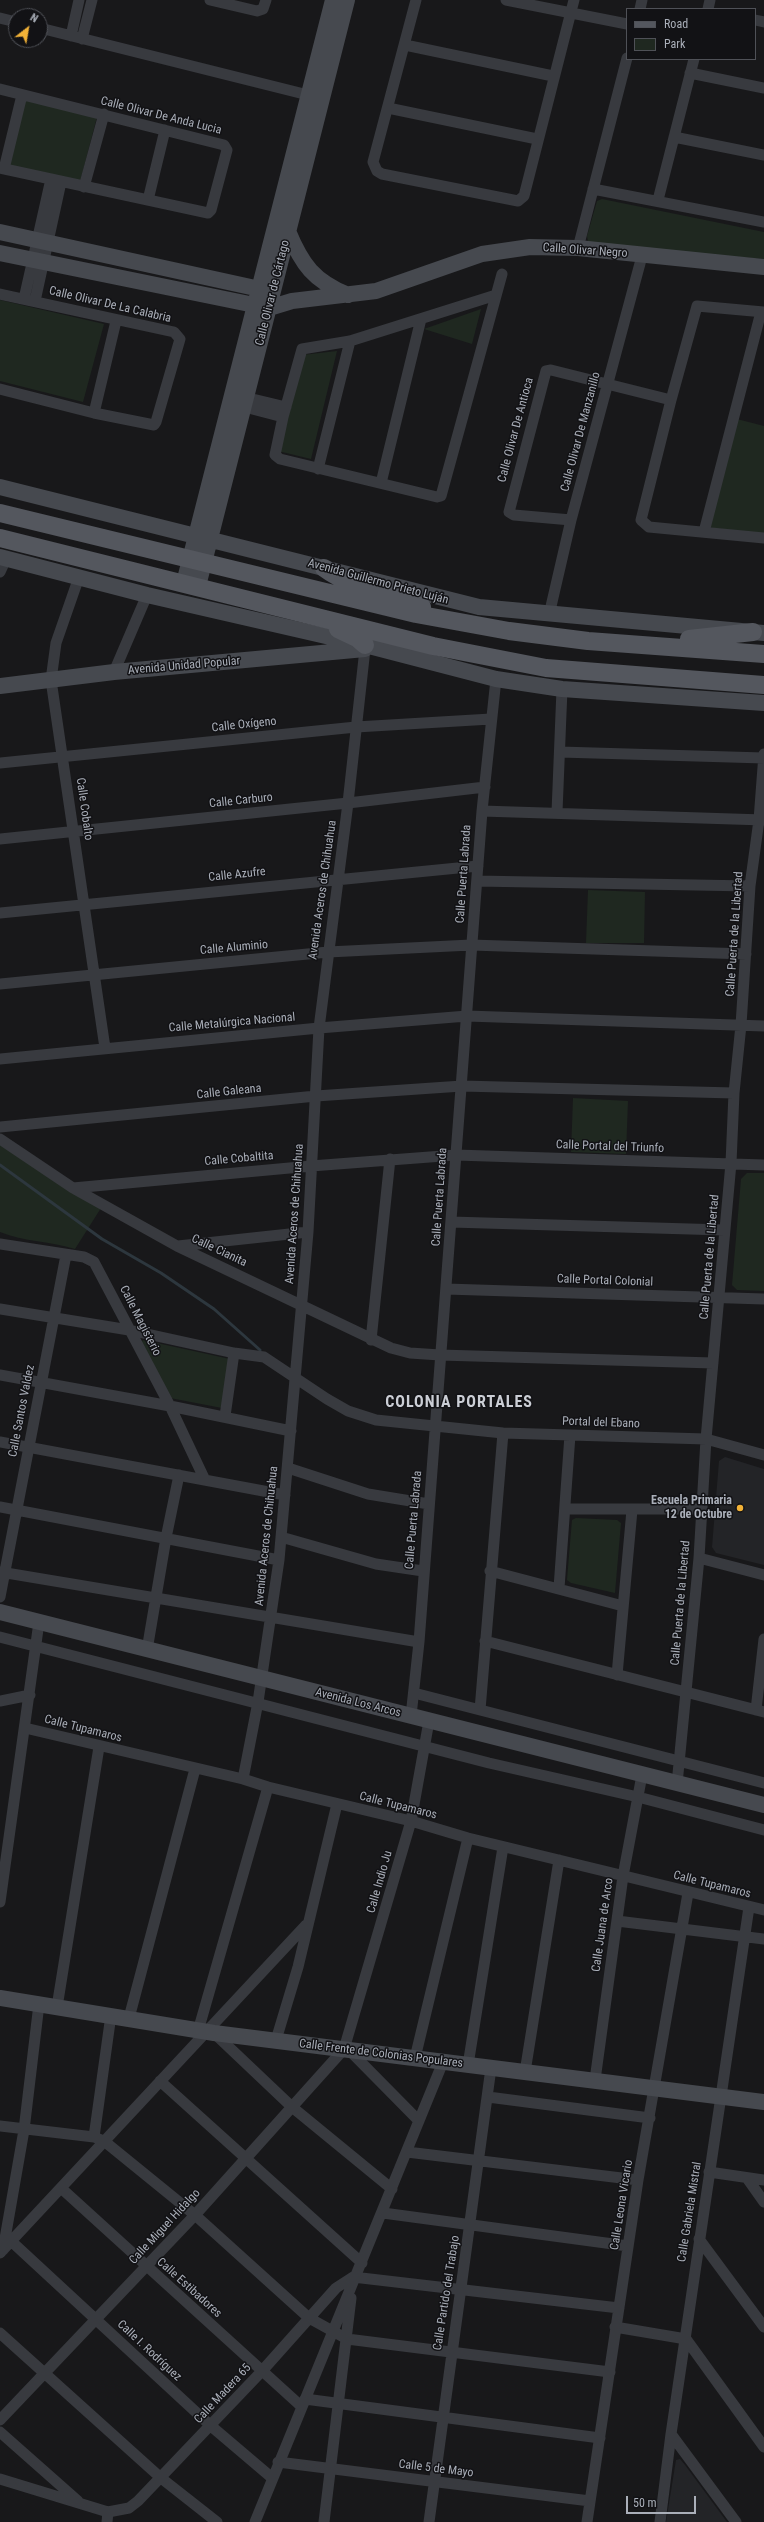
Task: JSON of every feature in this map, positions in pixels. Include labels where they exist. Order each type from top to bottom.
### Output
[{"type":"main road","name":"Avenida Guillermo Prieto Luján","points":[[0,513],[450,621],[509,632],[588,641],[764,654]]},
{"type":"main road","points":[[0,538],[433,646],[546,668],[764,685]]},
{"type":"main road","points":[[324,568],[336,577],[398,596],[450,621]]},
{"type":"main road","points":[[293,610],[357,638],[365,647]]},
{"type":"main road","points":[[588,641],[626,636],[706,638],[759,632]]},
{"type":"street","points":[[70,36],[79,0]]},
{"type":"street","points":[[82,39],[92,0]]},
{"type":"street","points":[[210,0],[257,11],[263,9],[266,0]]},
{"type":"street","name":"Calle Olivar de Cártago","points":[[265,290],[288,231],[316,97],[333,0]]},
{"type":"street","name":"Calle Olivar de Cártago","points":[[203,536],[246,402],[265,290],[316,97],[347,0]]},
{"type":"street","points":[[416,0],[373,162],[377,171],[382,174],[521,200],[524,196],[553,76],[574,0]]},
{"type":"street","points":[[507,0],[626,24]]},
{"type":"street","points":[[48,30],[316,97]]},
{"type":"street","points":[[405,45],[553,76]]},
{"type":"street","points":[[578,248],[626,60]]},
{"type":"street","points":[[658,200],[694,60]]},
{"type":"street","points":[[690,73],[764,88]]},
{"type":"street","name":"Calle Olivar De Anda Lucia","points":[[0,89],[224,145],[227,150],[210,212],[2,169]]},
{"type":"street","points":[[2,169],[22,95]]},
{"type":"street","points":[[388,108],[537,139]]},
{"type":"street","points":[[84,187],[104,114]]},
{"type":"street","points":[[148,200],[165,130]]},
{"type":"street","points":[[674,137],[764,155]]},
{"type":"street","points":[[30,300],[56,181]]},
{"type":"street","points":[[593,189],[658,200],[764,222]]},
{"type":"street","points":[[288,231],[306,266],[318,279],[330,287],[349,295]]},
{"type":"street","points":[[0,232],[265,290],[292,301]]},
{"type":"street","name":"Calle Olivar Negro","points":[[261,308],[292,301],[376,291],[493,252],[530,248],[578,248],[642,256],[764,267]]},
{"type":"street","points":[[0,253],[261,308]]},
{"type":"street","name":"Calle Olivar De Manzanillo","points":[[549,615],[571,520],[642,256]]},
{"type":"street","points":[[496,295],[350,341],[302,349],[284,412],[275,455],[280,459],[437,498],[443,493],[502,274]]},
{"type":"street","name":"Calle Olivar De La Calabria","points":[[0,294],[116,321],[174,332],[180,339],[155,424],[94,413],[0,389]]},
{"type":"street","points":[[704,532],[763,312],[701,304],[696,308],[671,400],[642,517],[643,524],[649,527],[764,538]]},
{"type":"street","name":"Calle Olivar de Cártago","points":[[191,585],[203,536],[230,398],[261,308]]},
{"type":"street","points":[[381,483],[421,319]]},
{"type":"street","points":[[94,413],[116,321]]},
{"type":"street","points":[[318,469],[350,341]]},
{"type":"street","name":"Calle Olivar De Antioca","points":[[571,520],[514,515],[509,512],[542,381],[546,371],[548,370],[607,383],[671,400]]},
{"type":"street","points":[[230,398],[284,412]]},
{"type":"street","name":"Avenida Guillermo Prieto Luján","points":[[0,487],[203,536],[479,607],[549,615],[759,632]]},
{"type":"street","points":[[2,563],[79,577],[147,595],[496,679],[562,689],[764,703]]},
{"type":"street","name":"Calle Cobalto","points":[[79,577],[56,643],[51,680],[64,756],[85,904],[93,975],[105,1048]]},
{"type":"street","points":[[114,672],[147,595]]},
{"type":"street","name":"Avenida Unidad Popular","points":[[0,686],[114,672],[365,647]]},
{"type":"street","name":"Avenida Aceros de Chihuahua","points":[[243,1779],[262,1679],[279,1560],[308,1232],[319,1028],[348,803],[365,647]]},
{"type":"street","name":"Calle Puerta Labrada","points":[[411,1716],[419,1642],[434,1427],[462,1086],[471,945],[484,787],[496,679]]},
{"type":"street","points":[[557,812],[562,689]]},
{"type":"street","name":"Calle Oxígeno","points":[[0,763],[356,727],[491,719]]},
{"type":"street","points":[[560,752],[764,758]]},
{"type":"street","name":"Calle Puerta de la Libertad","points":[[680,1761],[699,1558],[706,1439],[731,1164],[734,1093],[741,1025],[750,886],[762,820],[764,754]]},
{"type":"street","name":"Calle Carburo","points":[[0,839],[348,803],[484,787]]},
{"type":"street","points":[[482,811],[557,812],[762,820]]},
{"type":"street","name":"Calle Azufre","points":[[0,913],[478,866]]},
{"type":"street","points":[[477,881],[750,886]]},
{"type":"street","name":"Calle Aluminio","points":[[0,984],[328,952],[471,945],[746,954]]},
{"type":"street","name":"Calle Metalúrgica Nacional","points":[[0,1059],[319,1028],[467,1016],[764,1026]]},
{"type":"street","name":"Calle Galeana","points":[[0,1127],[316,1096],[462,1086],[734,1093]]},
{"type":"street","name":"Calle Cianita","points":[[0,1139],[73,1188],[178,1246],[301,1304],[371,1340],[410,1353],[713,1363]]},
{"type":"street","name":"Calle Cobaltita","points":[[73,1188],[390,1159],[456,1155]]},
{"type":"street","name":"Calle Portal del Triunfo","points":[[456,1155],[764,1165]]},
{"type":"street","points":[[371,1340],[390,1159]]},
{"type":"street","points":[[451,1222],[724,1230]]},
{"type":"street","points":[[178,1246],[308,1232]]},
{"type":"street","name":"Calle Magisterio","points":[[0,1244],[84,1257],[94,1262],[170,1406],[205,1480]]},
{"type":"street","name":"Calle Santos Valdez","points":[[0,1597],[2,1573],[66,1255]]},
{"type":"street","name":"Calle Portal Colonial","points":[[446,1289],[764,1299]]},
{"type":"street","name":"Portal del Ebano","points":[[0,1309],[129,1330],[234,1353],[269,1359],[294,1377],[348,1411],[376,1420],[503,1433],[706,1439],[764,1455]]},
{"type":"street","points":[[225,1416],[234,1353]]},
{"type":"street","points":[[0,1375],[225,1416],[291,1431]]},
{"type":"street","points":[[480,1710],[490,1571],[503,1433]]},
{"type":"street","points":[[559,1588],[570,1435]]},
{"type":"street","points":[[0,1442],[285,1495]]},
{"type":"street","points":[[288,1468],[368,1494],[429,1504]]},
{"type":"street","points":[[147,1650],[155,1597],[179,1475]]},
{"type":"street","points":[[0,1507],[279,1560]]},
{"type":"street","points":[[564,1509],[701,1509]]},
{"type":"street","points":[[617,1675],[632,1510]]},
{"type":"street","points":[[281,1537],[376,1564],[423,1571]]},
{"type":"street","points":[[699,1558],[764,1575]]},
{"type":"street","points":[[490,1571],[623,1606]]},
{"type":"street","points":[[2,1573],[155,1597],[271,1618],[419,1642]]},
{"type":"street","name":"Avenida Los Arcos","points":[[0,1612],[764,1805]]},
{"type":"street","points":[[0,1902],[26,1728],[39,1622]]},
{"type":"street","points":[[0,1636],[764,1830]]},
{"type":"street","points":[[485,1641],[760,1711],[764,1639]]},
{"type":"street","name":"Avenida Los Arcos","points":[[414,1693],[764,1783]]},
{"type":"street","points":[[0,1701],[30,1695]]},
{"type":"street","name":"Calle Indio Ju","points":[[346,2049],[411,1821],[429,1721]]},
{"type":"street","name":"Calle Tupamaros","points":[[26,1728],[99,1747],[243,1779],[268,1787],[411,1821],[503,1847],[688,1893],[764,1910]]},
{"type":"street","points":[[57,2007],[99,1747]]},
{"type":"street","points":[[677,1784],[680,1761]]},
{"type":"street","points":[[129,2018],[195,1769]]},
{"type":"street","name":"Calle Juana de Arco","points":[[595,2080],[623,1876],[642,1775]]},
{"type":"street","points":[[206,2032],[268,1787]]},
{"type":"street","points":[[276,2040],[298,1967],[306,1925],[337,1804]]},
{"type":"street","points":[[415,2058],[468,1838]]},
{"type":"street","points":[[468,2065],[503,1847]]},
{"type":"street","points":[[525,2072],[559,1860]]},
{"type":"street","name":"Calle Leona Vicario","points":[[587,2522],[638,2180],[688,1893]]},
{"type":"street","name":"Calle Gabriela Mistral","points":[[660,2522],[670,2434],[686,2339],[699,2240],[749,1907]]},
{"type":"street","points":[[617,1921],[764,1940]]},
{"type":"street","points":[[2,2251],[306,1925]]},
{"type":"street","name":"Calle Frente de Colonias Populares","points":[[0,1998],[111,2015],[206,2032],[764,2102]]},
{"type":"street","points":[[2,2251],[24,2130],[39,2004]]},
{"type":"street","points":[[94,2137],[111,2015]]},
{"type":"street","points":[[206,2032],[292,2107],[392,2189]]},
{"type":"street","points":[[346,2049],[420,2121]]},
{"type":"street","name":"Calle Miguel Hidalgo","points":[[0,2420],[195,2215],[346,2049]]},
{"type":"street","points":[[255,2522],[271,2477],[384,2213],[392,2189],[443,2062]]},
{"type":"street","name":"Calle Partido del Trabajo","points":[[429,2522],[450,2353],[462,2289],[480,2162],[491,2068]]},
{"type":"street","points":[[160,2081],[362,2263]]},
{"type":"street","points":[[488,2097],[650,2118]]},
{"type":"street","points":[[0,2126],[94,2137],[104,2141],[195,2215],[309,2318],[347,2339],[610,2372]]},
{"type":"street","points":[[407,2152],[638,2180]]},
{"type":"street","points":[[709,2172],[764,2180]]},
{"type":"street","points":[[747,2178],[764,2202]]},
{"type":"street","name":"Calle Estibadores","points":[[61,2188],[262,2371],[303,2403]]},
{"type":"street","points":[[384,2213],[628,2246]]},
{"type":"street","points":[[699,2240],[764,2327]]},
{"type":"street","name":"Calle I. Rodríguez","points":[[11,2241],[211,2426],[271,2477]]},
{"type":"street","points":[[355,2281],[462,2289],[619,2308]]},
{"type":"street","points":[[324,2522],[355,2281]]},
{"type":"street","name":"Calle Madera 65","points":[[108,2517],[129,2508],[161,2478],[262,2371],[336,2288],[355,2281]]},
{"type":"street","points":[[616,2327],[686,2339],[764,2446]]},
{"type":"street","points":[[0,2333],[161,2478],[217,2522]]},
{"type":"street","points":[[303,2403],[340,2403],[600,2438]]},
{"type":"street","points":[[0,2432],[82,2504]]},
{"type":"street","points":[[670,2434],[736,2522]]},
{"type":"street","name":"Calle 5 de Mayo","points":[[278,2462],[331,2470],[590,2501]]},
{"type":"street","points":[[0,2479],[82,2504],[108,2517]]},
{"type":"shaded area","name":"Escuela Primaria 12 de Octubre","points":[[725,1457],[764,1469],[764,1565],[716,1553],[712,1547],[719,1461]]},
{"type":"shaded area","points":[[680,2459],[727,2522],[666,2522],[676,2460]]},
{"type":"green space","points":[[22,95],[98,113],[79,186],[5,169]]},
{"type":"green space","points":[[602,199],[764,232],[764,259],[593,245],[588,241],[587,236],[597,201]]},
{"type":"green space","points":[[0,300],[104,324],[83,402],[0,381]]},
{"type":"green space","points":[[481,309],[472,344],[424,329]]},
{"type":"green space","points":[[337,351],[311,459],[278,451],[302,355]]},
{"type":"green space","points":[[733,418],[764,426],[764,534],[705,527]]},
{"type":"green space","points":[[588,890],[645,892],[644,943],[586,943]]},
{"type":"green space","points":[[573,1098],[628,1101],[626,1154],[571,1152]]},
{"type":"green space","points":[[0,1140],[101,1208],[75,1249],[57,1244],[18,1238],[0,1232]]},
{"type":"green space","points":[[747,1173],[764,1173],[764,1291],[737,1290],[732,1285],[741,1179]]},
{"type":"green space","points":[[143,1340],[230,1359],[222,1408],[170,1398],[141,1343]]},
{"type":"green space","points":[[576,1518],[617,1520],[621,1523],[615,1593],[571,1583],[567,1580],[572,1520]]},
{"type":"waterway","points":[[0,1165],[102,1239],[161,1273],[214,1309],[260,1350]]},
{"type":"place","name":"Escuela Primaria 12 de Octubre","points":[[740,1508]]},
{"type":"district","name":"COLONIA PORTALES","points":[[459,1403]]}]
